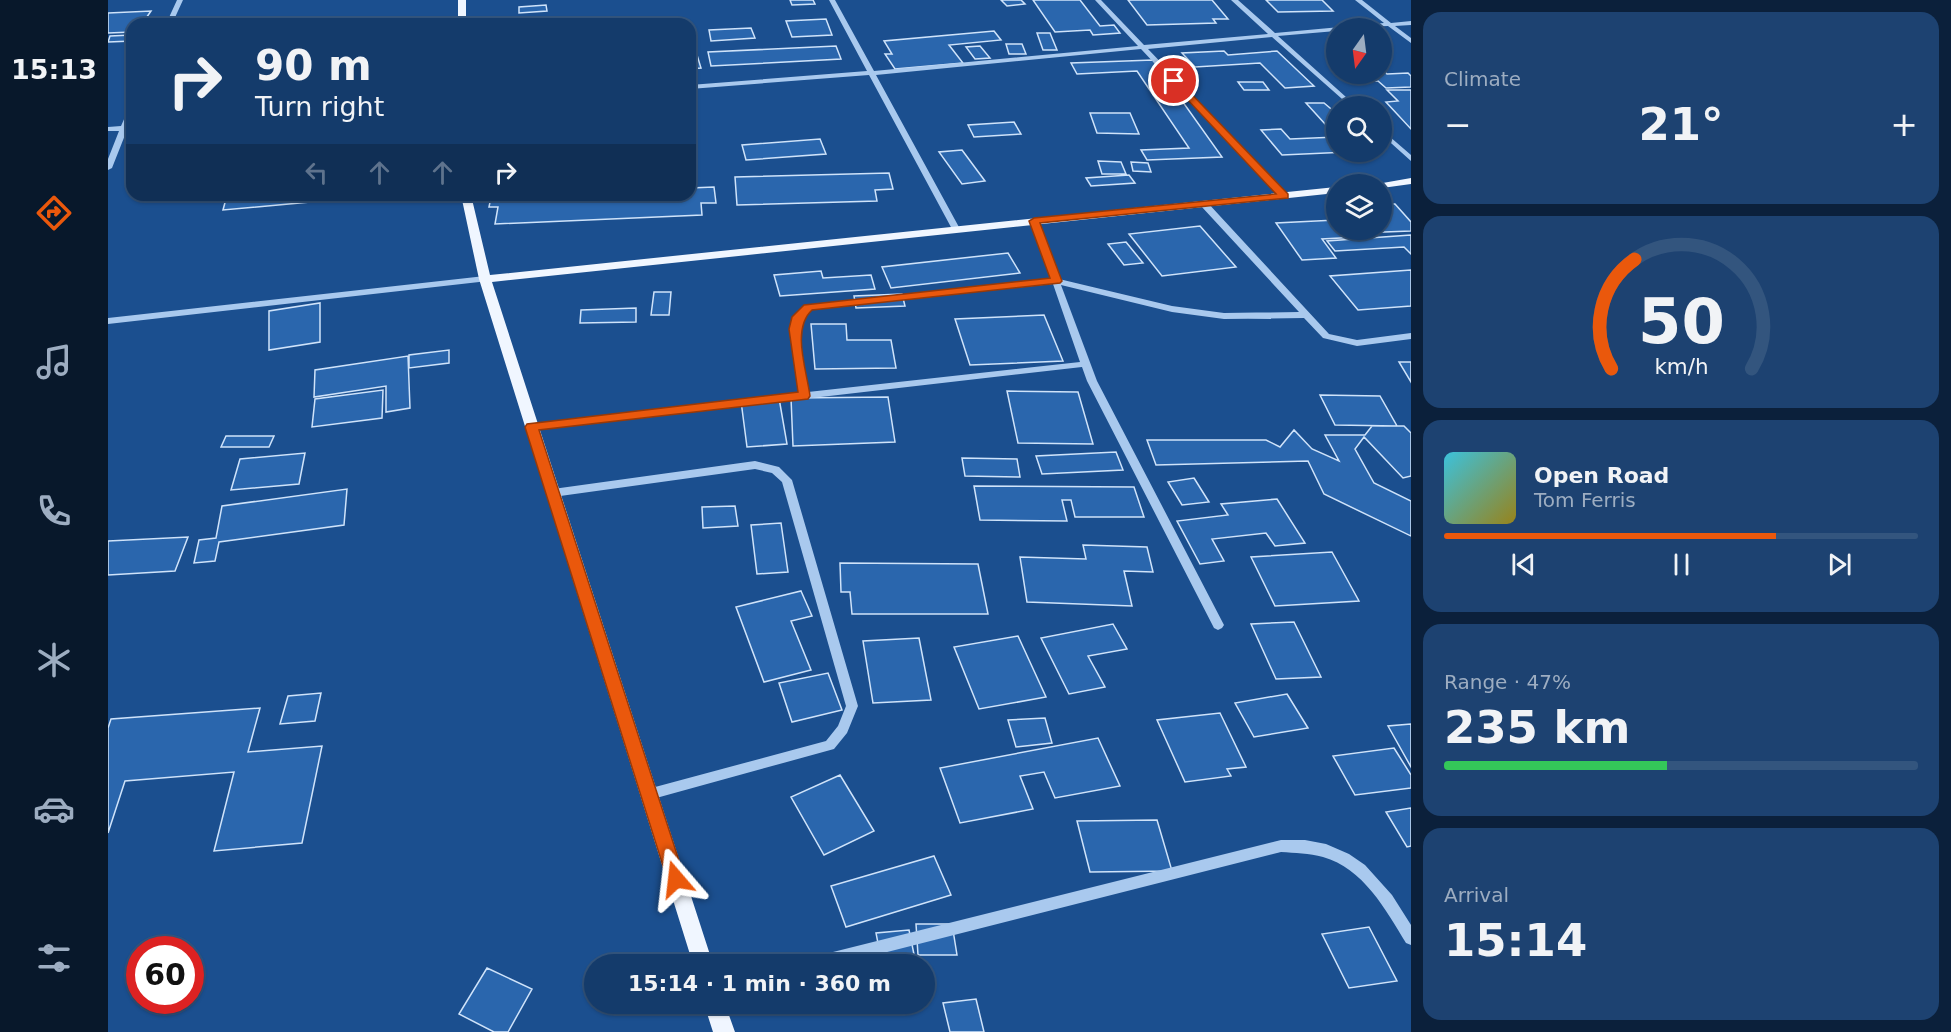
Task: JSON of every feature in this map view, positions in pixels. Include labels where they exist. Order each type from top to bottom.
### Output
[{"type":"main road","points":[[462,0],[462,18]]},
{"type":"main road","points":[[1392,184],[1411,182]]},
{"type":"main road","points":[[484,279],[1326,191]]},
{"type":"main road","points":[[467,201],[484,279],[700,954]]},
{"type":"main road","points":[[718,1014],[724,1032]]},
{"type":"street","points":[[172,18],[180,0]]},
{"type":"street","points":[[832,0],[956,229]]},
{"type":"street","points":[[1098,0],[1284,196]]},
{"type":"street","points":[[1234,0],[1342,96]]},
{"type":"street","points":[[1358,0],[1382,18]]},
{"type":"street","points":[[1392,24],[1411,22]]},
{"type":"street","points":[[1392,26],[1411,41]]},
{"type":"street","points":[[696,87],[872,73],[1326,30]]},
{"type":"street","points":[[108,168],[126,122]]},
{"type":"street","points":[[108,129],[126,129]]},
{"type":"street","points":[[1392,141],[1411,159]]},
{"type":"street","points":[[1204,204],[1326,336],[1356,343],[1411,336]]},
{"type":"street","points":[[1034,221],[1092,381],[1218,625]]},
{"type":"street","points":[[108,321],[484,279]]},
{"type":"street","points":[[804,396],[795,329],[798,317],[808,307],[1056,281],[1172,309],[1224,316],[1306,315]]},
{"type":"street","points":[[532,427],[1086,364]]},
{"type":"street","points":[[553,494],[755,465],[775,470],[787,480],[852,706],[843,729],[830,744],[649,794]]},
{"type":"street","points":[[853,954],[1281,846],[1302,844],[1325,849],[1364,872],[1391,903],[1411,938]]},
{"type":"building","points":[[790,0],[813,0],[815,4],[792,5]]},
{"type":"building","points":[[1001,0],[1021,0],[1025,4],[1007,6]]},
{"type":"building","points":[[1033,0],[1080,0],[1100,26],[1114,25],[1120,33],[1093,35],[1090,30],[1055,32]]},
{"type":"building","points":[[1128,0],[1212,0],[1228,19],[1213,19],[1216,23],[1147,25]]},
{"type":"building","points":[[1266,0],[1322,0],[1333,11],[1278,12]]},
{"type":"building","points":[[546,5],[547,11],[519,13],[519,7]]},
{"type":"building","points":[[151,11],[146,18],[126,18],[126,32],[108,33],[108,13]]},
{"type":"building","points":[[826,19],[832,35],[792,37],[786,21]]},
{"type":"building","points":[[751,28],[755,38],[711,41],[709,30]]},
{"type":"building","points":[[994,31],[1001,40],[949,45],[963,63],[895,69],[885,54],[892,54],[884,41]]},
{"type":"building","points":[[1037,33],[1050,33],[1057,50],[1043,50]]},
{"type":"building","points":[[126,35],[126,41],[108,42],[110,36]]},
{"type":"building","points":[[1006,44],[1022,44],[1026,54],[1009,54]]},
{"type":"building","points":[[836,46],[841,59],[711,66],[708,52]]},
{"type":"building","points":[[980,46],[990,58],[975,59],[966,47]]},
{"type":"building","points":[[1224,51],[1228,55],[1277,51],[1314,86],[1285,88],[1260,63],[1195,67],[1182,53]]},
{"type":"building","points":[[696,55],[697,55],[701,68],[696,68]]},
{"type":"building","points":[[1153,60],[1222,157],[1147,160],[1141,150],[1189,148],[1137,71],[1077,74],[1071,63]]},
{"type":"building","points":[[1408,73],[1411,76],[1411,87],[1386,88],[1381,84],[1392,84],[1392,74]]},
{"type":"building","points":[[1238,82],[1263,82],[1269,90],[1244,90]]},
{"type":"building","points":[[1387,90],[1411,90],[1411,129],[1392,108],[1392,102],[1398,101]]},
{"type":"building","points":[[1306,103],[1326,105],[1326,125]]},
{"type":"building","points":[[1090,113],[1130,113],[1139,134],[1097,133]]},
{"type":"building","points":[[1014,122],[1021,134],[974,137],[968,125]]},
{"type":"building","points":[[1281,129],[1290,139],[1326,137],[1326,153],[1282,155],[1261,130]]},
{"type":"building","points":[[820,139],[826,154],[746,160],[742,145]]},
{"type":"building","points":[[962,150],[985,181],[962,184],[939,152]]},
{"type":"building","points":[[1098,161],[1121,162],[1126,174],[1102,174]]},
{"type":"building","points":[[1131,162],[1148,163],[1151,172],[1133,171]]},
{"type":"building","points":[[889,173],[893,189],[875,190],[877,201],[737,205],[735,177]]},
{"type":"building","points":[[1129,175],[1135,183],[1091,186],[1086,178]]},
{"type":"building","points":[[714,187],[716,203],[701,203],[702,215],[495,224],[498,207],[489,207],[490,201],[696,201],[696,188]]},
{"type":"building","points":[[225,201],[310,201],[310,202],[223,210]]},
{"type":"building","points":[[1392,204],[1395,204],[1411,222],[1411,231],[1392,232]]},
{"type":"building","points":[[1326,220],[1326,239],[1322,239],[1336,258],[1302,260],[1276,223]]},
{"type":"building","points":[[1200,226],[1236,267],[1162,276],[1129,234]]},
{"type":"building","points":[[1411,235],[1411,254],[1404,247],[1335,251],[1327,241],[1392,240],[1392,236]]},
{"type":"building","points":[[1126,242],[1143,263],[1124,265],[1108,244]]},
{"type":"building","points":[[1008,253],[1020,273],[891,288],[882,267]]},
{"type":"building","points":[[1411,270],[1411,306],[1358,310],[1330,276]]},
{"type":"building","points":[[821,271],[823,278],[871,275],[875,289],[780,296],[774,275]]},
{"type":"building","points":[[654,292],[671,292],[669,315],[651,315]]},
{"type":"building","points":[[902,294],[905,306],[856,308],[854,296]]},
{"type":"building","points":[[320,303],[320,342],[269,350],[269,311]]},
{"type":"building","points":[[636,308],[636,322],[580,323],[581,310]]},
{"type":"building","points":[[1044,315],[1063,361],[970,365],[955,319]]},
{"type":"building","points":[[811,324],[846,324],[847,340],[891,340],[896,368],[815,369]]},
{"type":"building","points":[[449,350],[449,363],[409,368],[409,355]]},
{"type":"building","points":[[408,356],[410,408],[386,412],[386,386],[314,397],[315,370]]},
{"type":"building","points":[[1399,362],[1411,362],[1411,382]]},
{"type":"building","points":[[383,390],[382,418],[312,427],[315,399]]},
{"type":"building","points":[[1007,391],[1078,392],[1093,444],[1018,443]]},
{"type":"building","points":[[1320,395],[1380,396],[1397,426],[1335,425]]},
{"type":"building","points":[[888,397],[895,442],[793,446],[791,398]]},
{"type":"building","points":[[779,398],[787,444],[747,447],[741,401]]},
{"type":"building","points":[[1372,426],[1404,426],[1411,433],[1411,476],[1403,478],[1364,437],[1355,449],[1374,483],[1411,501],[1411,536],[1324,494],[1308,461],[1156,465],[1147,440],[1266,440],[1280,447],[1294,430],[1312,449],[1339,461],[1325,435],[1365,435]]},
{"type":"building","points":[[226,436],[274,436],[269,447],[221,447]]},
{"type":"building","points":[[1116,452],[1123,470],[1042,474],[1036,456]]},
{"type":"building","points":[[305,453],[299,484],[231,490],[240,459]]},
{"type":"building","points":[[962,458],[1017,459],[1020,477],[965,476]]},
{"type":"building","points":[[1194,478],[1209,502],[1182,505],[1168,482]]},
{"type":"building","points":[[974,486],[1134,487],[1144,517],[1075,517],[1071,500],[1062,500],[1067,521],[980,520]]},
{"type":"building","points":[[347,489],[344,525],[219,542],[215,561],[194,563],[199,540],[216,538],[222,506]]},
{"type":"building","points":[[1277,499],[1305,543],[1275,546],[1266,533],[1212,539],[1224,561],[1200,564],[1177,521],[1228,515],[1221,504]]},
{"type":"building","points":[[735,506],[738,526],[703,528],[702,507]]},
{"type":"building","points":[[781,523],[788,572],[757,574],[751,525]]},
{"type":"building","points":[[188,537],[175,571],[108,575],[108,541]]},
{"type":"building","points":[[1083,545],[1147,547],[1153,572],[1124,571],[1132,606],[1027,602],[1020,557],[1086,559]]},
{"type":"building","points":[[1332,552],[1359,601],[1275,606],[1251,557]]},
{"type":"building","points":[[840,563],[978,564],[988,614],[852,614],[850,592],[841,592]]},
{"type":"building","points":[[801,591],[812,616],[791,621],[811,670],[764,682],[736,607]]},
{"type":"building","points":[[1294,622],[1321,677],[1276,679],[1251,624]]},
{"type":"building","points":[[1113,624],[1127,649],[1088,656],[1105,687],[1069,694],[1041,638]]},
{"type":"building","points":[[1018,636],[1046,697],[979,709],[954,647]]},
{"type":"building","points":[[919,638],[931,700],[873,703],[863,641]]},
{"type":"building","points":[[828,673],[842,710],[792,722],[779,683]]},
{"type":"building","points":[[321,693],[315,721],[280,724],[288,696]]},
{"type":"building","points":[[1287,694],[1308,728],[1254,737],[1235,703]]},
{"type":"building","points":[[260,708],[248,752],[322,746],[302,843],[214,851],[234,772],[125,781],[108,833],[108,728],[111,719]]},
{"type":"building","points":[[1220,713],[1246,767],[1227,769],[1231,776],[1185,782],[1157,720]]},
{"type":"building","points":[[1045,718],[1052,743],[1016,747],[1008,720]]},
{"type":"building","points":[[1411,724],[1411,767],[1388,726]]},
{"type":"building","points":[[1098,738],[1120,786],[1055,798],[1044,772],[1020,776],[1033,809],[960,823],[940,768]]},
{"type":"building","points":[[1394,748],[1411,775],[1411,788],[1355,795],[1333,756]]},
{"type":"building","points":[[840,775],[874,831],[824,855],[791,797]]},
{"type":"building","points":[[1411,808],[1411,846],[1407,847],[1386,812]]},
{"type":"building","points":[[1157,820],[1172,871],[1090,872],[1077,821]]},
{"type":"building","points":[[934,856],[951,895],[846,927],[831,886]]},
{"type":"building","points":[[916,924],[952,924],[957,955],[918,954]]},
{"type":"building","points":[[1369,927],[1397,981],[1349,988],[1322,934]]},
{"type":"building","points":[[909,930],[914,954],[880,954],[876,933]]},
{"type":"building","points":[[487,968],[532,989],[508,1032],[494,1032],[459,1014]]},
{"type":"building","points":[[976,999],[984,1032],[950,1032],[943,1003]]},
{"type":"route","points":[[676,879],[532,427],[804,396],[795,345],[795,329],[798,317],[808,307],[1056,281],[1034,221],[1284,196],[1174,81]]}]
